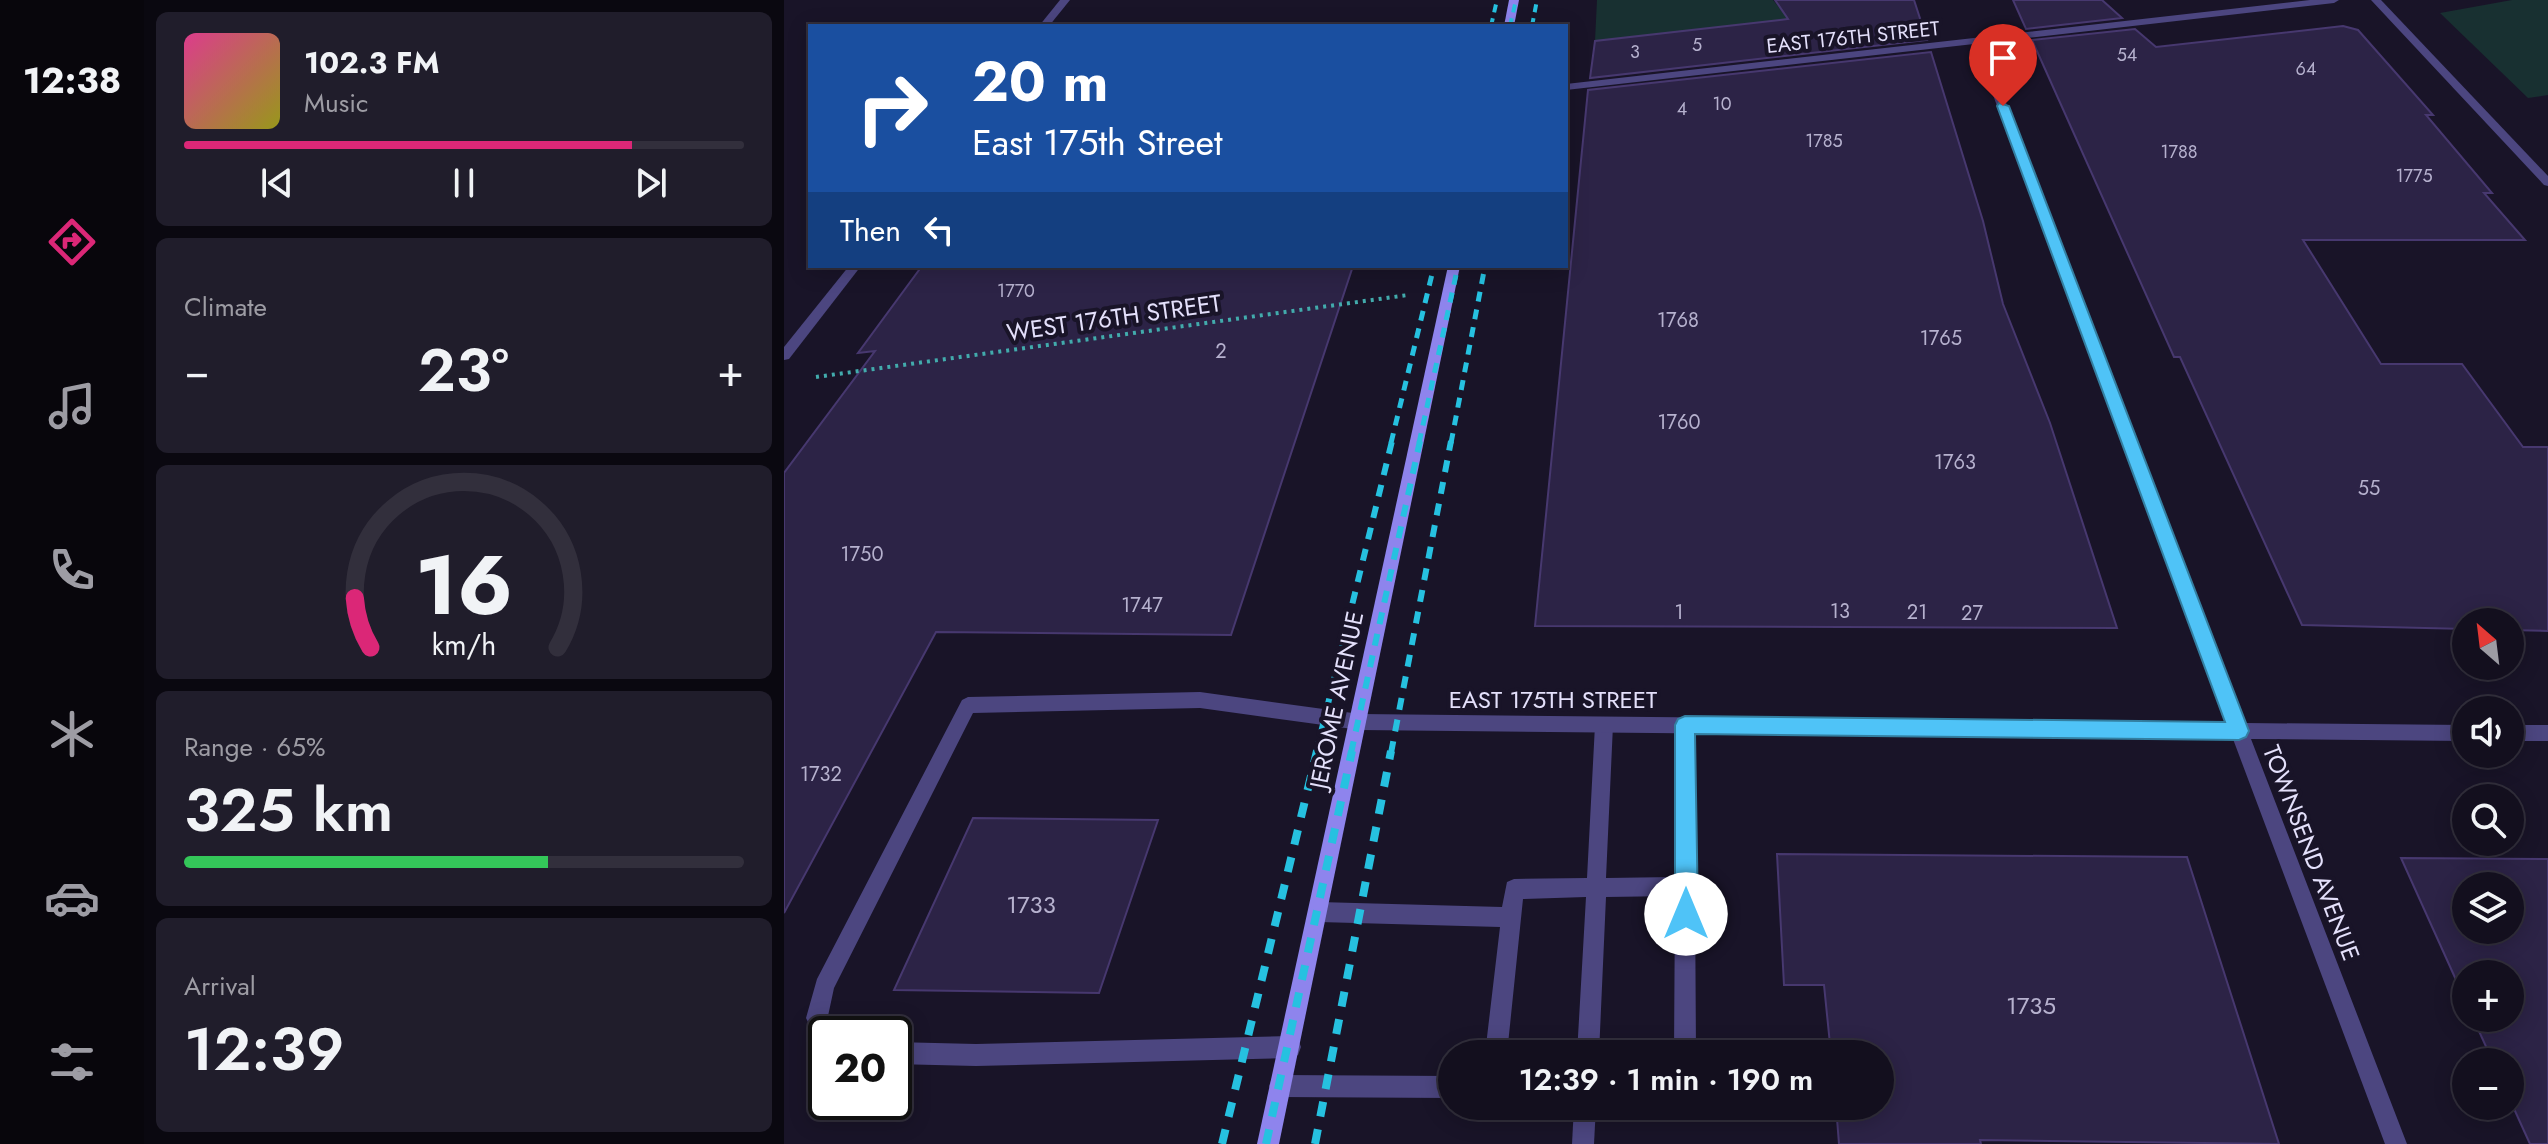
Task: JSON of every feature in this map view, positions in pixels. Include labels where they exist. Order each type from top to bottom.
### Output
[{"type":"main road","points":[[1509,24],[1514,0]]},
{"type":"main road","name":"JEROME AVENUE","points":[[1268,1144],[1360,722],[1454,268]]},
{"type":"street","points":[[1046,24],[1065,0]]},
{"type":"street","name":"EAST 176TH STREET","points":[[1568,87],[2334,0]]},
{"type":"street","points":[[2376,0],[2548,183]]},
{"type":"street","name":"TOWNSEND AVENUE","points":[[1978,41],[2396,1144]]},
{"type":"street","points":[[784,356],[853,268]]},
{"type":"street","name":"EAST 175TH STREET","points":[[817,1016],[824,986],[968,705],[1200,700],[1360,722],[2452,733]]},
{"type":"street","points":[[1589,1040],[1604,725]]},
{"type":"street","points":[[1685,725],[1685,1040]]},
{"type":"street","points":[[2524,733],[2548,733]]},
{"type":"street","points":[[1497,1040],[1514,889],[1686,886]]},
{"type":"street","points":[[1319,912],[1510,917]]},
{"type":"street","points":[[912,1053],[976,1055],[1290,1047]]},
{"type":"street","points":[[1280,1086],[1438,1087]]},
{"type":"street","points":[[1583,1144],[1584,1120]]},
{"type":"path","name":"WEST 176TH STREET","points":[[816,377],[1449,290]]},
{"type":"green space","points":[[1597,0],[1773,0],[1788,19],[1595,41]]},
{"type":"green space","points":[[2512,0],[2548,0],[2548,95],[2528,98],[2440,13]]},
{"type":"building","points":[[1775,0],[1914,0],[1927,40],[1590,78],[1595,41],[1788,19]]},
{"type":"building","points":[[2013,0],[2102,0],[2122,18],[2026,29]]},
{"type":"building","points":[[2343,26],[2358,30],[2433,115],[2426,115],[2492,193],[2484,193],[2525,240],[2303,240],[2381,364],[2462,364],[2523,447],[2548,447],[2548,631],[2524,630],[2524,608],[2452,608],[2452,629],[2302,625],[2180,357],[2174,357],[2032,40],[2135,29],[2156,47]]},
{"type":"building","points":[[1931,52],[1983,221],[2003,304],[2050,423],[2117,628],[1535,626],[1588,90]]},
{"type":"building","points":[[921,268],[1352,268],[1231,635],[936,632],[784,913],[784,473],[875,351],[858,353]]},
{"type":"building","points":[[973,818],[1158,820],[1099,993],[894,990]]},
{"type":"building","points":[[1777,854],[2187,857],[2279,1144],[1980,1140],[1981,1144],[1839,1144],[1837,1120],[1894,1120],[1894,1040],[1830,1040],[1824,985],[1784,985]]},
{"type":"building","points":[[2401,858],[2548,859],[2548,1144],[2530,1144],[2519,1120],[2524,1120],[2524,1048],[2487,1048],[2479,1032],[2524,1032],[2524,960],[2452,960],[2452,971]]},
{"type":"railway","points":[[1491,24],[1497,0]]},
{"type":"railway","points":[[1510,24],[1516,0]]},
{"type":"railway","points":[[1532,24],[1537,0]]},
{"type":"railway","points":[[1391,443],[1434,268]]},
{"type":"railway","points":[[1419,443],[1458,268]]},
{"type":"railway","points":[[1451,443],[1485,268]]},
{"type":"railway","points":[[1316,753],[1392,441]]},
{"type":"railway","points":[[1351,753],[1420,441]]},
{"type":"railway","points":[[1391,753],[1451,441]]},
{"type":"railway","points":[[1222,1144],[1317,751]]},
{"type":"railway","points":[[1266,1144],[1352,751]]},
{"type":"railway","points":[[1315,1144],[1391,751]]},
{"type":"route","points":[[1686,914],[1685,725],[2239,731],[2003,106]]}]
